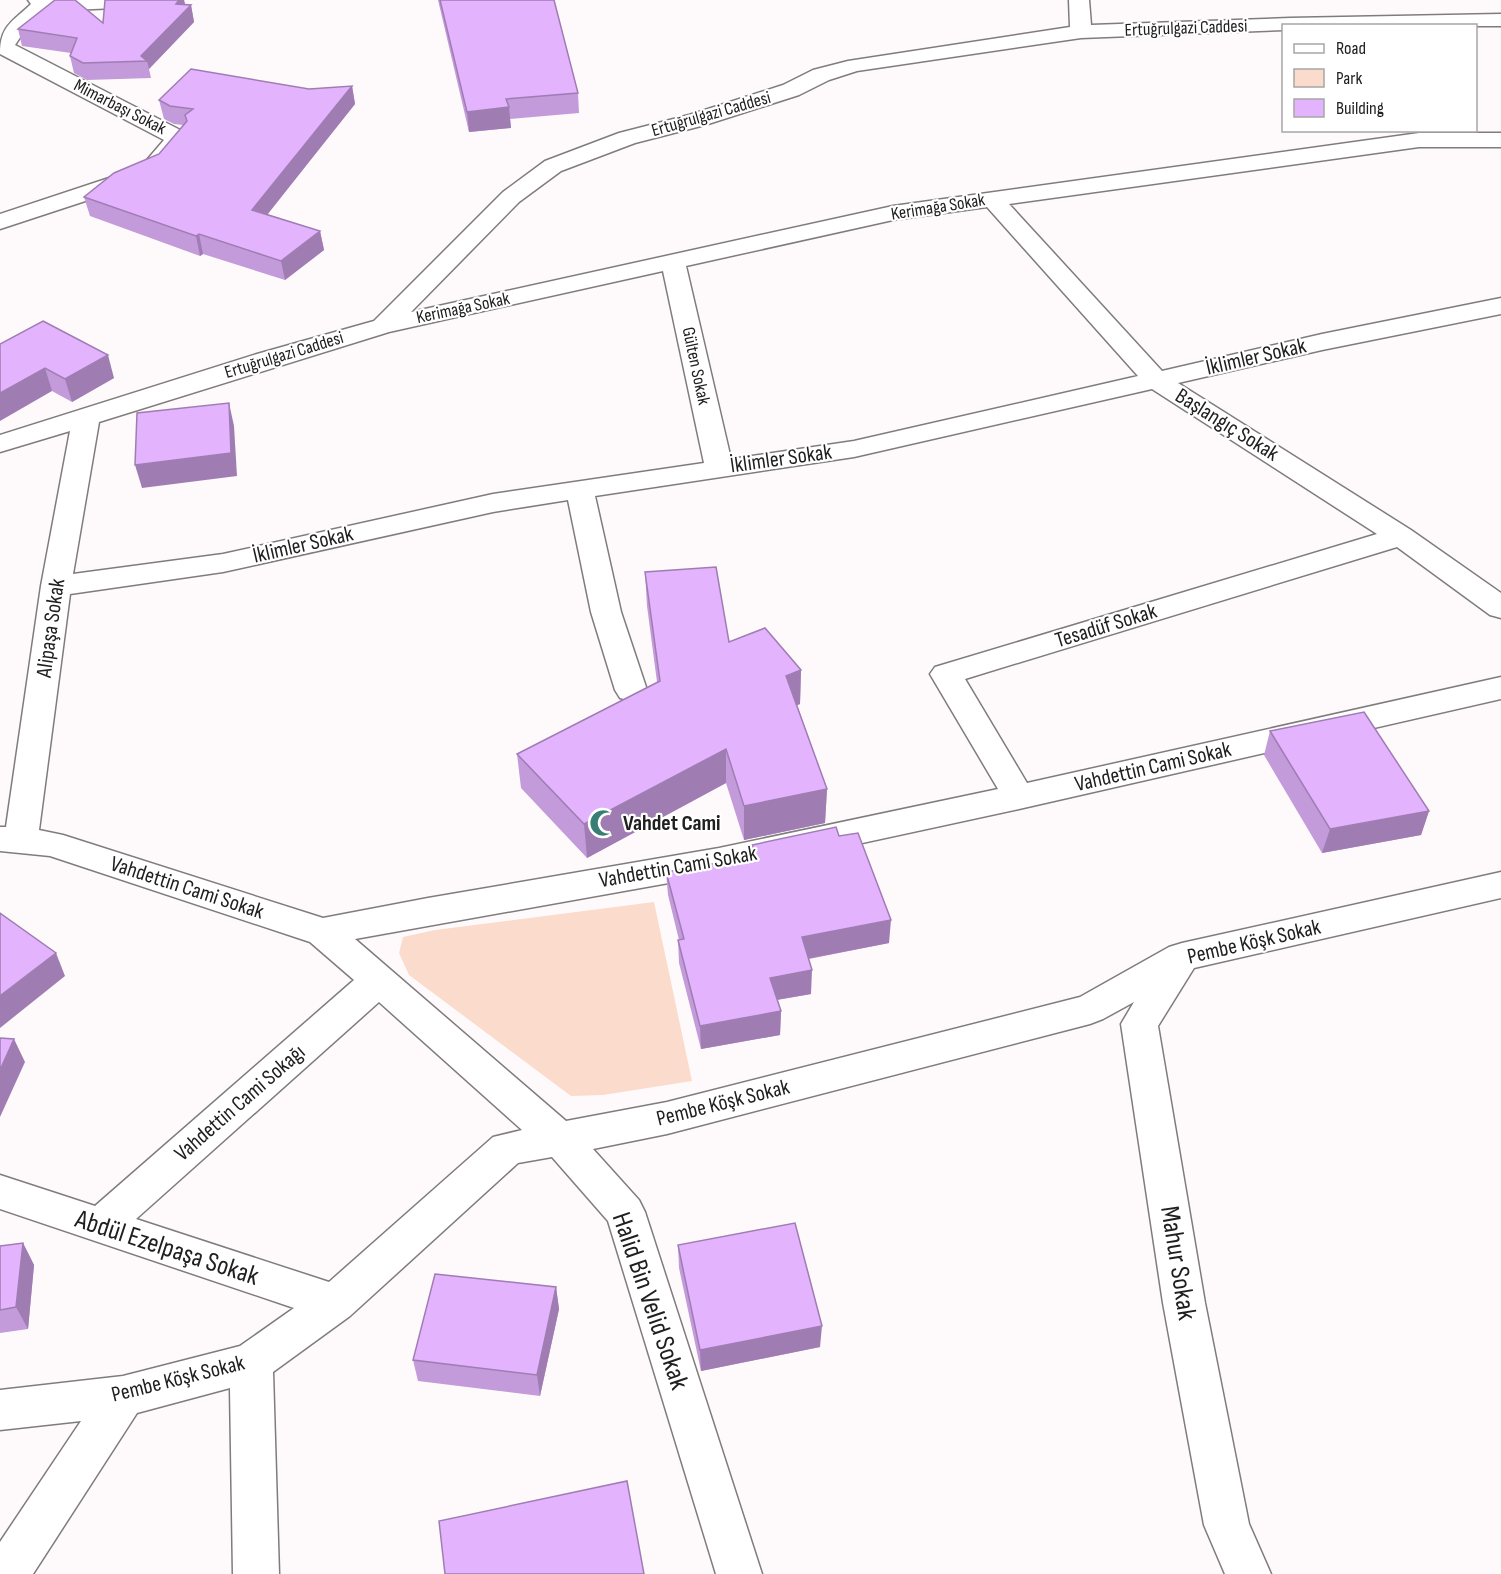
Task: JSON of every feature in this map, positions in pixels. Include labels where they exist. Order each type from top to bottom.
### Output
[{"type":"street","points":[[40,2],[163,0]]},
{"type":"street","points":[[1079,0],[1081,32]]},
{"type":"street","name":"Mimarbaşı Sokak","points":[[0,222],[126,180],[154,166],[178,138],[2,48],[40,2]]},
{"type":"street","name":"Ertuğrulgazi Caddesi","points":[[1290,24],[1501,20]]},
{"type":"street","name":"Ertuğrulgazi Caddesi","points":[[0,444],[383,326],[511,197],[553,166],[627,138],[697,120],[791,90],[821,75],[855,65],[1081,32],[1282,24]]},
{"type":"street","name":"Kerimağa Sokak","points":[[383,326],[893,213],[1419,140],[1501,140]]},
{"type":"street","name":"Başlangıç Sokak","points":[[992,199],[1156,380],[1401,536],[1501,608]]},
{"type":"street","name":"Gülten Sokak","points":[[674,262],[719,469]]},
{"type":"street","name":"İklimler Sokak","points":[[56,586],[223,563],[493,503],[854,449],[1322,342],[1501,306]]},
{"type":"street","name":"Alipaşa Sokak","points":[[10,840],[86,417]]},
{"type":"street","points":[[580,490],[606,612],[631,690]]},
{"type":"street","name":"Tesadüf Sokak","points":[[1019,797],[946,674],[1401,536]]},
{"type":"street","name":"Vahdettin Cami Sokak","points":[[10,840],[51,844],[323,932],[428,911],[719,861],[1019,797],[1501,688]]},
{"type":"street","name":"Pembe Köşk Sokak","points":[[0,1410],[123,1396],[251,1362],[335,1303],[507,1149],[667,1118],[1089,1009],[1182,957],[1501,885]]},
{"type":"street","name":"Halid Bin Velid Sokak","points":[[323,932],[560,1139],[625,1212],[739,1574]]},
{"type":"street","name":"Mahur Sokak","points":[[1182,957],[1140,1024],[1184,1303],[1227,1525],[1248,1574]]},
{"type":"street","name":"Vahdettin Cami Sokağı","points":[[101,1226],[378,981]]},
{"type":"street","name":"Abdül Ezelpaşa Sokak","points":[[0,1192],[335,1303]]},
{"type":"street","points":[[251,1362],[256,1574]]},
{"type":"street","points":[[6,1574],[123,1396]]},
{"type":"green space","points":[[654,902],[692,1081],[603,1095],[571,1096],[409,975],[399,953],[403,937],[435,930]]},
{"type":"building","points":[[55,0],[75,0],[103,23],[105,0],[179,0],[176,4],[191,5],[141,56],[147,61],[83,63],[70,56],[77,38],[18,29]]},
{"type":"building","points":[[440,0],[554,0],[578,93],[506,99],[509,107],[467,112]]},
{"type":"building","points":[[191,69],[309,89],[352,86],[252,210],[320,231],[281,261],[199,234],[196,236],[84,197],[114,173],[159,154],[187,121],[185,115],[193,109],[170,106],[159,100]]},
{"type":"building","points":[[43,321],[108,355],[65,379],[45,368],[0,393],[0,344]]},
{"type":"building","points":[[229,403],[231,453],[135,465],[137,413]]},
{"type":"building","points":[[716,567],[729,642],[765,628],[801,670],[786,676],[827,789],[744,806],[726,749],[584,824],[517,754],[660,681],[645,572]]},
{"type":"building","points":[[1364,712],[1429,811],[1330,829],[1270,731]]},
{"type":"building","points":[[836,827],[839,836],[858,833],[891,920],[802,937],[812,970],[770,978],[781,1011],[700,1026],[678,940],[684,939],[666,872],[756,856],[752,845]]},
{"type":"building","points":[[0,913],[56,953],[0,996]]},
{"type":"building","points":[[0,1038],[14,1039],[0,1070]]},
{"type":"building","points":[[795,1223],[822,1326],[700,1350],[678,1245]]},
{"type":"building","points":[[23,1243],[16,1307],[0,1310],[0,1246]]},
{"type":"building","points":[[435,1274],[556,1287],[537,1375],[413,1360]]},
{"type":"building","points":[[627,1481],[644,1574],[445,1574],[439,1521]]},
{"type":"place","name":"Vahdet Cami","points":[[603,823]]}]
